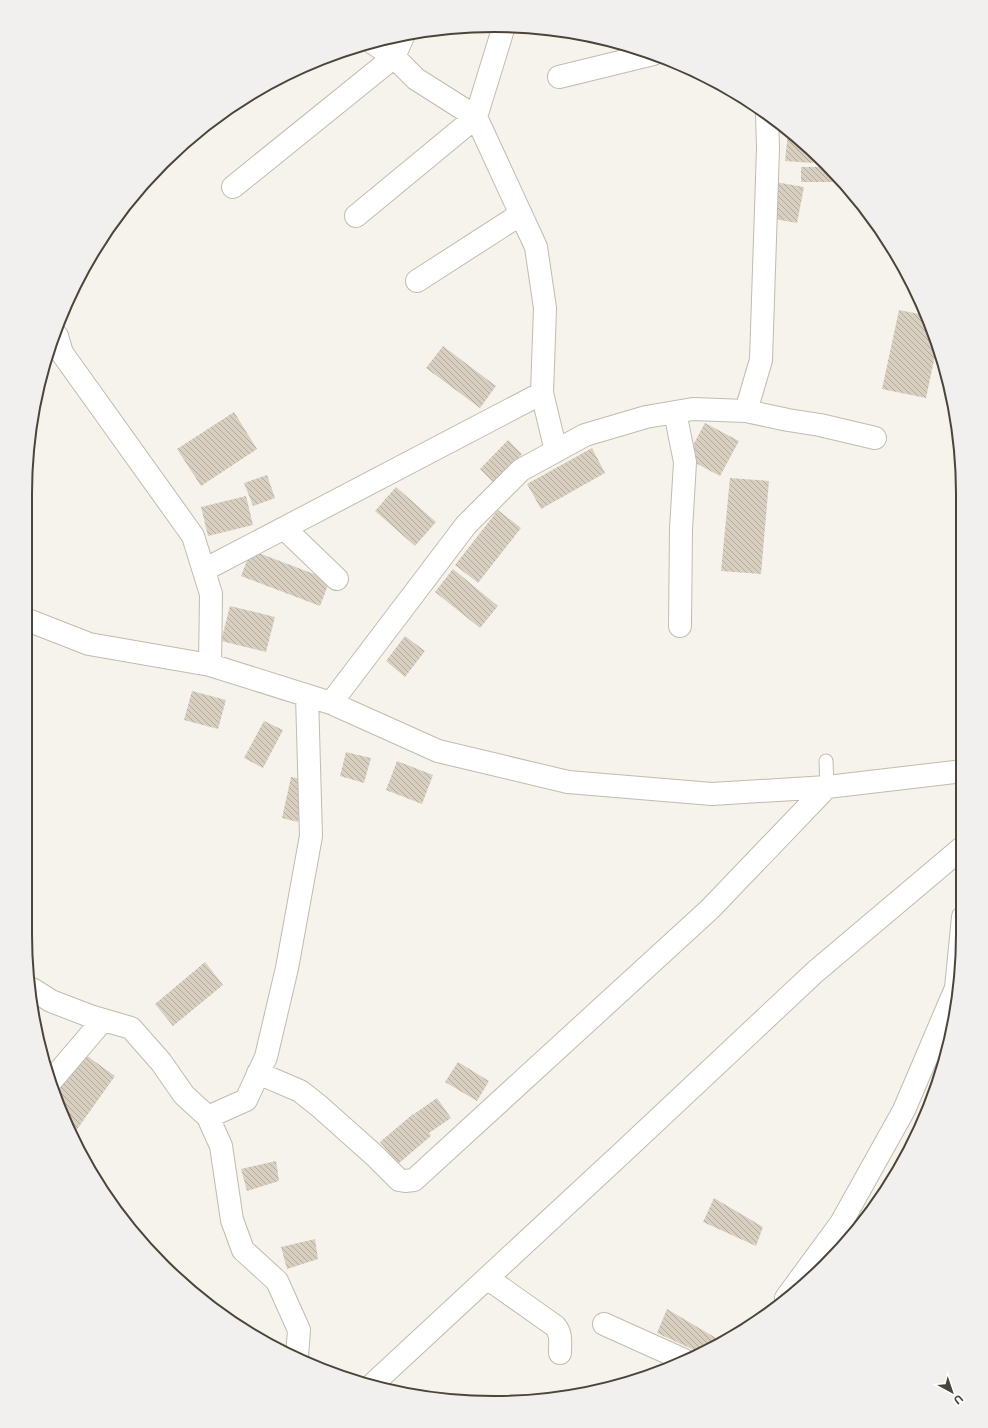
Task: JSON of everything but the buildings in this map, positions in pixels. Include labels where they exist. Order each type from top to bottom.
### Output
[{"type":"street","points":[[356,216],[476,117],[502,32]]},
{"type":"street","points":[[233,187],[394,57],[401,42]]},
{"type":"street","points":[[378,47],[394,57],[416,79],[476,117],[536,246],[545,308],[542,393],[556,451]]},
{"type":"street","points":[[559,77],[642,57]]},
{"type":"street","points":[[746,411],[761,360],[768,148],[767,121]]},
{"type":"street","points":[[417,281],[521,214]]},
{"type":"street","points":[[58,341],[62,353],[193,536],[211,594],[210,665]]},
{"type":"street","points":[[204,570],[285,529],[542,393]]},
{"type":"street","points":[[331,703],[466,525],[521,470],[585,435],[646,417],[693,409],[746,411],[820,425],[875,438]]},
{"type":"street","points":[[675,412],[685,462],[681,529],[680,626]]},
{"type":"street","points":[[285,529],[337,579]]},
{"type":"street","points":[[32,622],[89,644],[210,665],[331,703],[438,751],[568,782],[712,794],[827,787],[956,766]]},
{"type":"street","points":[[208,1117],[246,1100],[266,1057],[288,968],[311,836],[307,696]]},
{"type":"street","points":[[258,1074],[300,1092],[314,1102],[374,1155],[399,1180],[414,1180],[710,909],[827,787]]},
{"type":"street","points":[[377,1381],[815,972],[956,853]]},
{"type":"street","points":[[36,991],[51,1001],[90,1016],[131,1028],[161,1062],[184,1094],[208,1117],[221,1146],[232,1220],[243,1250],[277,1281],[299,1330],[296,1351]]},
{"type":"street","points":[[797,1283],[840,1223],[904,1110],[951,1000]]},
{"type":"street","points":[[55,1076],[103,1020]]},
{"type":"street","points":[[487,1278],[559,1330],[560,1353]]},
{"type":"street","points":[[604,1324],[678,1357]]},
{"type":"lane","points":[[826,760],[827,787]]}]
